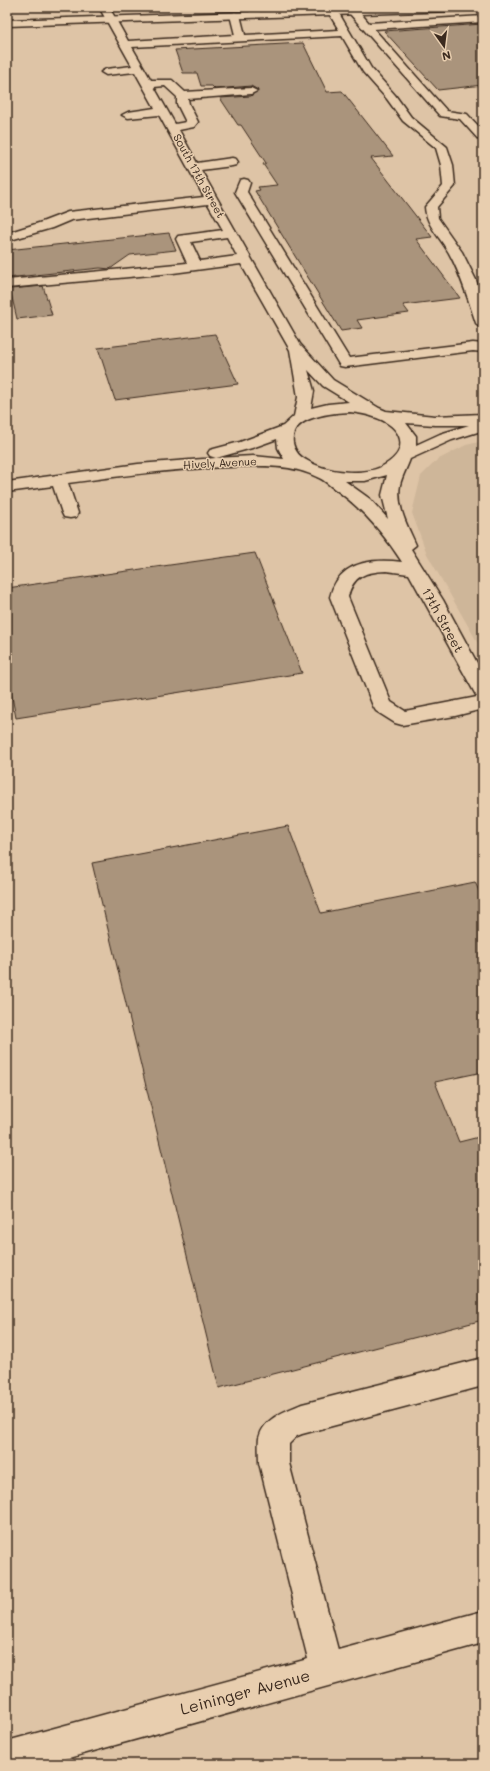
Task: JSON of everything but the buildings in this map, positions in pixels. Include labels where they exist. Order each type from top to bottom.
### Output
[{"type":"street","name":"South 17th Street","points":[[104,7],[246,259],[276,280],[294,346]]},
{"type":"street","points":[[7,23],[235,15],[255,11],[354,12],[402,8],[482,7]]},
{"type":"street","points":[[333,12],[367,70],[391,97],[407,119],[441,147],[447,164],[449,186],[431,207],[432,218],[455,252],[469,280],[483,323]]},
{"type":"street","points":[[354,12],[444,114],[463,116],[483,138]]},
{"type":"street","points":[[235,15],[241,38]]},
{"type":"street","points":[[366,26],[483,19]]},
{"type":"street","points":[[125,44],[344,33]]},
{"type":"street","points":[[106,72],[139,68]]},
{"type":"street","points":[[147,84],[168,82],[182,96],[183,104],[192,122],[190,125],[184,127],[172,128]]},
{"type":"street","points":[[182,96],[251,91]]},
{"type":"street","points":[[128,115],[162,111]]},
{"type":"street","points":[[194,167],[232,162]]},
{"type":"street","points":[[244,183],[241,192],[276,280],[345,363],[474,347],[483,348]]},
{"type":"street","points":[[7,237],[47,225],[64,211],[171,198],[188,202],[212,200]]},
{"type":"street","points":[[188,202],[203,236]]},
{"type":"street","points":[[195,266],[183,239],[231,233]]},
{"type":"street","points":[[7,284],[195,266],[246,259]]},
{"type":"street","points":[[294,346],[328,383],[343,394],[398,423],[405,429],[410,442],[405,457]]},
{"type":"street","points":[[294,346],[306,391],[301,417]]},
{"type":"street","points":[[483,419],[447,422],[428,421],[350,407],[324,409],[301,417],[288,429],[285,436],[285,444],[288,451],[302,465],[323,473],[348,476],[370,475],[388,469],[405,457],[446,437],[483,426]]},
{"type":"street","name":"Hively Avenue","points":[[138,469],[229,450],[288,429]]},
{"type":"street","name":"17th Street","points":[[405,457],[393,480],[390,494],[392,507],[415,569]]},
{"type":"street","name":"Hively Avenue","points":[[7,487],[138,469],[240,461],[302,465]]},
{"type":"street","name":"17th Street","points":[[323,473],[344,488],[375,514],[415,569],[483,692]]},
{"type":"street","points":[[59,480],[70,513]]},
{"type":"street","points":[[415,569],[378,565],[354,572],[343,583],[339,597],[383,706],[402,718],[455,709],[483,702]]},
{"type":"street","points":[[327,1670],[274,1463],[274,1438],[287,1426],[302,1419],[483,1372]]},
{"type":"street","name":"Leininger Avenue","points":[[7,1758],[483,1627]]},
{"type":"shaded area","points":[[483,441],[483,652],[427,554],[412,513],[421,476],[437,460],[466,445]]}]
